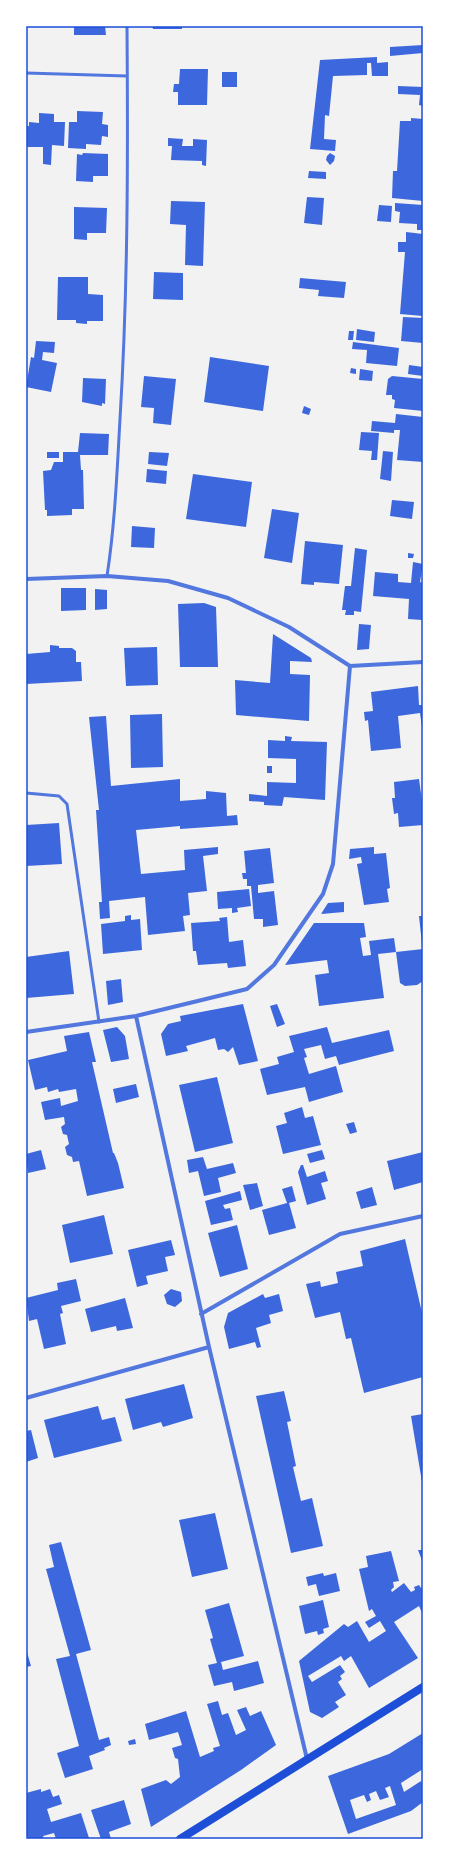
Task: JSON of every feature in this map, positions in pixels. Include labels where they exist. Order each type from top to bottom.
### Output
[{"type":"main road","points":[[180,1839],[423,1687]]},
{"type":"street","points":[[26,580],[107,576],[168,581],[228,598],[289,627],[350,666],[423,662]]},
{"type":"street","points":[[26,1032],[136,1016],[247,989],[274,965],[323,894],[333,864],[350,666]]},
{"type":"street","points":[[136,1016],[209,1347],[307,1759]]},
{"type":"street","points":[[202,1314],[340,1234],[423,1216]]},
{"type":"street","points":[[26,1398],[209,1347]]},
{"type":"lane","points":[[107,576],[112,537],[123,362],[128,200],[127,26]]},
{"type":"lane","points":[[26,73],[127,76]]},
{"type":"lane","points":[[26,793],[36,792],[59,796],[67,804],[99,1022]]},
{"type":"building","points":[[74,26],[105,26],[106,35],[74,35]]},
{"type":"building","points":[[152,26],[182,26],[182,29],[153,29]]},
{"type":"building","points":[[423,45],[423,53],[390,56],[390,47]]},
{"type":"building","points":[[377,57],[377,63],[388,62],[388,76],[372,76],[371,63],[367,63],[367,75],[333,76],[329,116],[325,115],[324,139],[336,140],[335,151],[310,149],[320,60]]},
{"type":"building","points":[[180,69],[208,69],[207,105],[178,105],[178,92],[173,92],[174,84],[179,84]]},
{"type":"building","points":[[222,72],[237,72],[237,87],[222,87]]},
{"type":"building","points":[[398,86],[423,87],[423,106],[419,105],[420,95],[398,94]]},
{"type":"building","points":[[77,111],[103,112],[102,124],[108,125],[108,137],[102,136],[101,145],[86,144],[86,149],[68,148],[69,122],[77,122]]},
{"type":"building","points":[[39,113],[54,114],[54,122],[65,122],[64,146],[52,145],[51,165],[43,164],[43,147],[26,147],[26,126],[29,126],[29,122],[39,123]]},
{"type":"building","points":[[411,118],[423,119],[423,201],[392,198],[393,171],[397,171],[400,121],[411,121]]},
{"type":"building","points":[[168,138],[183,139],[182,146],[193,146],[193,139],[207,140],[206,166],[202,165],[202,161],[171,160],[172,146],[168,146]]},
{"type":"building","points":[[83,153],[108,154],[108,176],[93,176],[93,182],[76,181],[77,154],[82,155]]},
{"type":"building","points":[[330,153],[335,156],[334,161],[330,165],[326,160]]},
{"type":"building","points":[[309,171],[326,172],[326,179],[308,178]]},
{"type":"building","points":[[307,197],[324,198],[322,225],[304,223]]},
{"type":"building","points":[[171,201],[205,202],[203,266],[185,265],[186,225],[170,224]]},
{"type":"building","points":[[395,203],[423,205],[423,230],[417,230],[417,224],[399,223],[400,212],[395,211]]},
{"type":"building","points":[[379,205],[392,206],[391,222],[377,221]]},
{"type":"building","points":[[74,207],[107,208],[106,233],[87,233],[87,240],[74,239]]},
{"type":"building","points":[[406,232],[423,234],[423,316],[400,314],[405,252],[398,252],[398,242],[406,242]]},
{"type":"building","points":[[154,272],[183,273],[183,300],[153,299]]},
{"type":"building","points":[[58,277],[88,277],[88,294],[103,295],[103,321],[87,321],[87,324],[76,323],[76,320],[57,320]]},
{"type":"building","points":[[300,278],[346,282],[344,298],[318,296],[319,290],[299,288]]},
{"type":"building","points":[[403,317],[423,318],[423,343],[401,341]]},
{"type":"building","points":[[357,329],[375,332],[374,342],[356,340]]},
{"type":"building","points":[[349,331],[354,331],[353,340],[348,340]]},
{"type":"building","points":[[36,341],[55,342],[54,353],[43,352],[42,360],[57,363],[51,392],[26,387],[31,357],[34,358]]},
{"type":"building","points":[[353,342],[399,348],[397,366],[366,363],[367,350],[352,349]]},
{"type":"building","points":[[210,357],[269,366],[263,411],[204,402]]},
{"type":"building","points":[[409,365],[423,367],[423,376],[408,374]]},
{"type":"building","points":[[351,368],[356,369],[356,374],[350,373]]},
{"type":"building","points":[[360,369],[373,371],[372,381],[359,380]]},
{"type":"building","points":[[144,376],[176,379],[171,425],[153,423],[154,408],[141,407]]},
{"type":"building","points":[[392,376],[423,379],[423,411],[394,408],[395,400],[392,399],[392,395],[386,395],[388,379]]},
{"type":"building","points":[[83,378],[106,379],[105,404],[102,403],[102,406],[82,402]]},
{"type":"building","points":[[304,406],[311,409],[309,415],[302,413]]},
{"type":"building","points":[[396,414],[423,417],[423,462],[397,460],[400,430],[394,430],[394,433],[371,431],[372,421],[395,423]]},
{"type":"building","points":[[361,432],[379,433],[377,460],[371,460],[372,451],[359,450]]},
{"type":"building","points":[[80,433],[109,434],[108,455],[80,455],[81,470],[83,470],[84,509],[72,509],[72,515],[47,516],[47,510],[45,510],[43,471],[51,470],[54,462],[63,462],[63,452],[78,452]]},
{"type":"building","points":[[383,451],[393,452],[391,481],[380,479]]},
{"type":"building","points":[[47,452],[59,452],[59,458],[47,458]]},
{"type":"building","points":[[149,452],[169,453],[167,466],[148,464]]},
{"type":"building","points":[[147,469],[167,471],[166,484],[146,482]]},
{"type":"building","points":[[193,474],[252,482],[246,527],[186,519]]},
{"type":"building","points":[[392,500],[414,502],[412,519],[390,516]]},
{"type":"building","points":[[272,509],[299,513],[292,563],[264,558]]},
{"type":"building","points":[[132,526],[155,528],[154,548],[131,547]]},
{"type":"building","points":[[305,541],[343,545],[339,584],[314,582],[314,585],[301,584]]},
{"type":"building","points":[[355,548],[367,550],[361,612],[354,611],[354,615],[345,615],[346,610],[342,610],[345,586],[351,586]]},
{"type":"building","points":[[408,553],[414,554],[413,558],[408,558]]},
{"type":"building","points":[[413,562],[423,564],[420,582],[423,583],[422,620],[408,619],[409,599],[373,596],[375,572],[398,574],[398,582],[411,583]]},
{"type":"building","points":[[61,588],[86,588],[86,610],[61,611]]},
{"type":"building","points":[[95,589],[107,590],[107,609],[95,610]]},
{"type":"building","points":[[204,603],[216,607],[218,667],[180,667],[178,604]]},
{"type":"building","points":[[359,624],[371,625],[369,649],[357,650]]},
{"type":"building","points":[[273,634],[311,658],[312,662],[290,661],[290,674],[310,675],[309,721],[236,715],[235,680],[270,683]]},
{"type":"building","points":[[50,645],[59,646],[59,648],[72,648],[76,651],[76,662],[81,662],[82,681],[26,684],[26,654],[50,652]]},
{"type":"building","points":[[157,647],[158,685],[126,686],[124,648]]},
{"type":"building","points":[[418,686],[419,705],[423,705],[423,734],[420,713],[398,716],[401,748],[371,751],[368,720],[365,721],[364,712],[373,711],[371,692]]},
{"type":"building","points":[[162,714],[163,767],[131,768],[130,715]]},
{"type":"building","points":[[106,716],[111,786],[180,779],[180,801],[206,799],[206,791],[226,793],[227,816],[237,815],[238,825],[180,829],[180,826],[136,830],[141,874],[185,870],[184,850],[218,847],[218,854],[203,856],[207,891],[188,893],[190,915],[183,916],[185,931],[148,935],[145,897],[109,901],[110,918],[100,919],[99,902],[102,902],[96,810],[99,810],[89,717]]},
{"type":"building","points":[[285,736],[292,737],[291,741],[327,742],[325,800],[284,797],[282,806],[264,805],[264,802],[249,801],[249,794],[267,796],[267,782],[296,783],[296,759],[268,758],[268,740],[285,741]]},
{"type":"building","points":[[267,766],[272,766],[272,773],[267,773]]},
{"type":"building","points":[[419,779],[423,808],[423,825],[399,827],[398,813],[394,814],[392,798],[395,798],[394,782]]},
{"type":"building","points":[[59,823],[62,864],[26,866],[26,825]]},
{"type":"building","points":[[374,847],[374,854],[386,853],[390,888],[387,889],[389,902],[364,905],[357,864],[362,863],[361,857],[349,859],[350,849]]},
{"type":"building","points":[[270,848],[274,883],[258,885],[258,893],[274,891],[278,925],[263,927],[263,919],[254,919],[251,886],[247,886],[247,879],[243,879],[242,873],[246,873],[244,851]]},
{"type":"building","points":[[249,889],[251,906],[237,908],[238,912],[232,913],[232,908],[218,909],[217,892]]},
{"type":"building","points":[[344,902],[344,912],[321,914],[328,903]]},
{"type":"building","points":[[131,915],[131,920],[140,919],[142,950],[103,954],[101,924],[125,921],[125,916]]},
{"type":"building","points":[[419,916],[423,916],[423,944],[422,944]]},
{"type":"building","points":[[227,917],[229,942],[243,940],[246,966],[228,968],[227,963],[198,965],[196,951],[193,951],[191,923],[220,921],[219,918]]},
{"type":"building","points":[[314,923],[364,923],[366,937],[360,938],[363,956],[371,955],[369,941],[394,938],[396,952],[378,954],[384,998],[319,1006],[315,975],[329,973],[327,960],[285,965]]},
{"type":"building","points":[[423,949],[423,981],[417,985],[405,986],[400,983],[396,952]]},
{"type":"building","points":[[69,951],[74,994],[26,998],[26,957]]},
{"type":"building","points":[[121,979],[123,1002],[108,1005],[106,981]]},
{"type":"building","points":[[243,1004],[258,1061],[239,1065],[233,1047],[228,1052],[224,1049],[218,1050],[215,1038],[186,1046],[188,1051],[166,1056],[161,1034],[168,1024],[181,1021],[180,1016]]},
{"type":"building","points":[[277,1004],[285,1024],[277,1027],[270,1006]]},
{"type":"building","points":[[117,1027],[125,1036],[129,1059],[111,1062],[103,1030]]},
{"type":"building","points":[[327,1027],[332,1043],[389,1030],[394,1051],[339,1065],[336,1056],[325,1059],[321,1045],[304,1049],[307,1057],[304,1058],[309,1074],[336,1066],[343,1092],[309,1102],[305,1087],[267,1095],[260,1069],[279,1064],[277,1057],[294,1052],[289,1036]]},
{"type":"building","points":[[89,1032],[96,1062],[92,1062],[113,1153],[118,1163],[124,1188],[87,1196],[79,1161],[73,1162],[72,1157],[67,1155],[65,1147],[69,1144],[67,1135],[63,1134],[61,1127],[65,1124],[64,1117],[45,1120],[41,1102],[60,1098],[61,1106],[78,1101],[76,1089],[59,1092],[58,1089],[48,1092],[47,1087],[35,1090],[28,1060],[67,1051],[64,1036]]},
{"type":"building","points":[[217,1077],[233,1143],[195,1152],[179,1085]]},
{"type":"building","points":[[136,1084],[139,1097],[116,1103],[113,1089]]},
{"type":"building","points":[[302,1107],[305,1118],[313,1116],[321,1145],[283,1154],[276,1126],[287,1123],[284,1113]]},
{"type":"building","points":[[354,1122],[357,1132],[350,1134],[346,1124]]},
{"type":"building","points":[[41,1150],[46,1169],[28,1173],[26,1154]]},
{"type":"building","points":[[322,1150],[325,1159],[310,1163],[307,1154]]},
{"type":"building","points":[[423,1152],[423,1182],[394,1190],[387,1161]]},
{"type":"building","points":[[203,1157],[207,1169],[233,1163],[236,1173],[218,1178],[221,1192],[204,1196],[198,1171],[189,1173],[187,1160]]},
{"type":"building","points":[[301,1165],[303,1165],[307,1177],[325,1171],[328,1181],[321,1183],[326,1199],[307,1205],[298,1172]]},
{"type":"building","points":[[257,1183],[263,1206],[250,1210],[243,1185]]},
{"type":"building","points":[[292,1186],[296,1201],[289,1203],[296,1228],[269,1235],[262,1210],[287,1203],[282,1189]]},
{"type":"building","points":[[372,1187],[377,1205],[361,1209],[356,1192]]},
{"type":"building","points":[[240,1191],[242,1200],[223,1205],[225,1209],[230,1208],[233,1220],[211,1225],[205,1201]]},
{"type":"building","points":[[104,1215],[113,1254],[70,1263],[62,1225]]},
{"type":"building","points":[[237,1225],[248,1269],[220,1277],[208,1233]]},
{"type":"building","points":[[405,1239],[423,1317],[423,1377],[364,1393],[351,1338],[346,1339],[340,1312],[315,1318],[306,1284],[320,1281],[321,1287],[338,1283],[336,1272],[363,1266],[360,1251]]},
{"type":"building","points":[[171,1240],[175,1255],[165,1257],[168,1271],[146,1276],[148,1284],[137,1287],[128,1250]]},
{"type":"building","points":[[76,1279],[81,1301],[61,1306],[63,1313],[60,1314],[66,1344],[44,1349],[37,1319],[29,1321],[26,1298],[58,1290],[57,1283]]},
{"type":"building","points":[[171,1289],[181,1292],[182,1301],[175,1307],[167,1304],[164,1295]]},
{"type":"building","points":[[263,1294],[265,1298],[279,1294],[283,1311],[269,1315],[271,1323],[256,1328],[261,1347],[257,1348],[255,1342],[229,1349],[224,1327],[228,1313]]},
{"type":"building","points":[[125,1298],[133,1328],[117,1331],[116,1326],[91,1332],[85,1309]]},
{"type":"building","points":[[184,1384],[193,1418],[163,1427],[161,1422],[133,1430],[125,1399]]},
{"type":"building","points":[[284,1391],[291,1421],[287,1422],[296,1466],[293,1467],[301,1501],[312,1498],[323,1546],[291,1553],[256,1396]]},
{"type":"building","points":[[98,1406],[102,1420],[115,1417],[122,1441],[54,1458],[44,1420]]},
{"type":"building","points":[[423,1414],[423,1482],[422,1482],[411,1416]]},
{"type":"building","points":[[31,1430],[38,1458],[26,1462],[26,1431]]},
{"type":"building","points":[[215,1513],[228,1569],[192,1577],[179,1520]]},
{"type":"building","points":[[61,1542],[91,1650],[76,1654],[99,1740],[109,1737],[111,1745],[104,1748],[105,1750],[89,1756],[93,1769],[65,1778],[57,1753],[79,1746],[56,1659],[70,1656],[46,1569],[54,1567],[49,1545]]},
{"type":"building","points":[[418,1550],[423,1550],[423,1563]]},
{"type":"building","points":[[391,1551],[399,1581],[393,1582],[394,1587],[391,1590],[392,1592],[404,1583],[411,1592],[415,1590],[414,1587],[419,1585],[421,1588],[423,1587],[423,1615],[419,1606],[394,1622],[418,1658],[369,1688],[351,1656],[344,1661],[341,1656],[308,1676],[312,1682],[340,1665],[345,1672],[340,1676],[342,1679],[338,1682],[346,1695],[335,1702],[339,1707],[322,1718],[310,1712],[299,1661],[344,1624],[348,1627],[357,1621],[369,1642],[386,1631],[380,1621],[369,1628],[365,1622],[376,1616],[372,1609],[369,1611],[359,1569],[368,1567],[366,1556]]},
{"type":"building","points":[[323,1573],[324,1576],[336,1573],[340,1591],[319,1596],[316,1584],[308,1586],[306,1577]]},
{"type":"building","points":[[323,1600],[329,1627],[323,1629],[324,1633],[318,1635],[317,1631],[305,1634],[299,1606]]},
{"type":"building","points":[[229,1603],[244,1656],[221,1662],[223,1670],[258,1661],[264,1683],[234,1691],[232,1682],[214,1686],[208,1665],[217,1663],[210,1639],[213,1638],[205,1610]]},
{"type":"building","points":[[26,1649],[31,1666],[26,1667]]},
{"type":"building","points":[[218,1701],[222,1715],[228,1713],[236,1735],[246,1730],[237,1710],[246,1707],[250,1716],[261,1711],[276,1745],[241,1770],[151,1827],[141,1789],[166,1780],[171,1784],[180,1777],[178,1759],[175,1758],[172,1748],[182,1745],[178,1732],[149,1740],[145,1724],[186,1711],[200,1757],[214,1751],[213,1748],[220,1746],[207,1704]]},
{"type":"building","points":[[423,1733],[423,1769],[401,1783],[404,1792],[421,1781],[423,1785],[423,1802],[411,1811],[348,1834],[328,1776],[389,1754]],"holes":[[[390,1786],[396,1805],[356,1819],[350,1800],[364,1795],[367,1802],[371,1800],[369,1794],[376,1791],[380,1800],[389,1797],[385,1788]]]},
{"type":"building","points":[[135,1739],[136,1744],[129,1745],[128,1741]]},
{"type":"building","points":[[41,1789],[41,1792],[50,1789],[53,1797],[59,1795],[62,1804],[47,1809],[51,1822],[81,1813],[89,1838],[56,1839],[54,1833],[43,1836],[44,1839],[28,1839],[26,1832],[26,1793]]},
{"type":"building","points":[[124,1800],[131,1824],[109,1832],[111,1839],[101,1839],[91,1810]]}]
